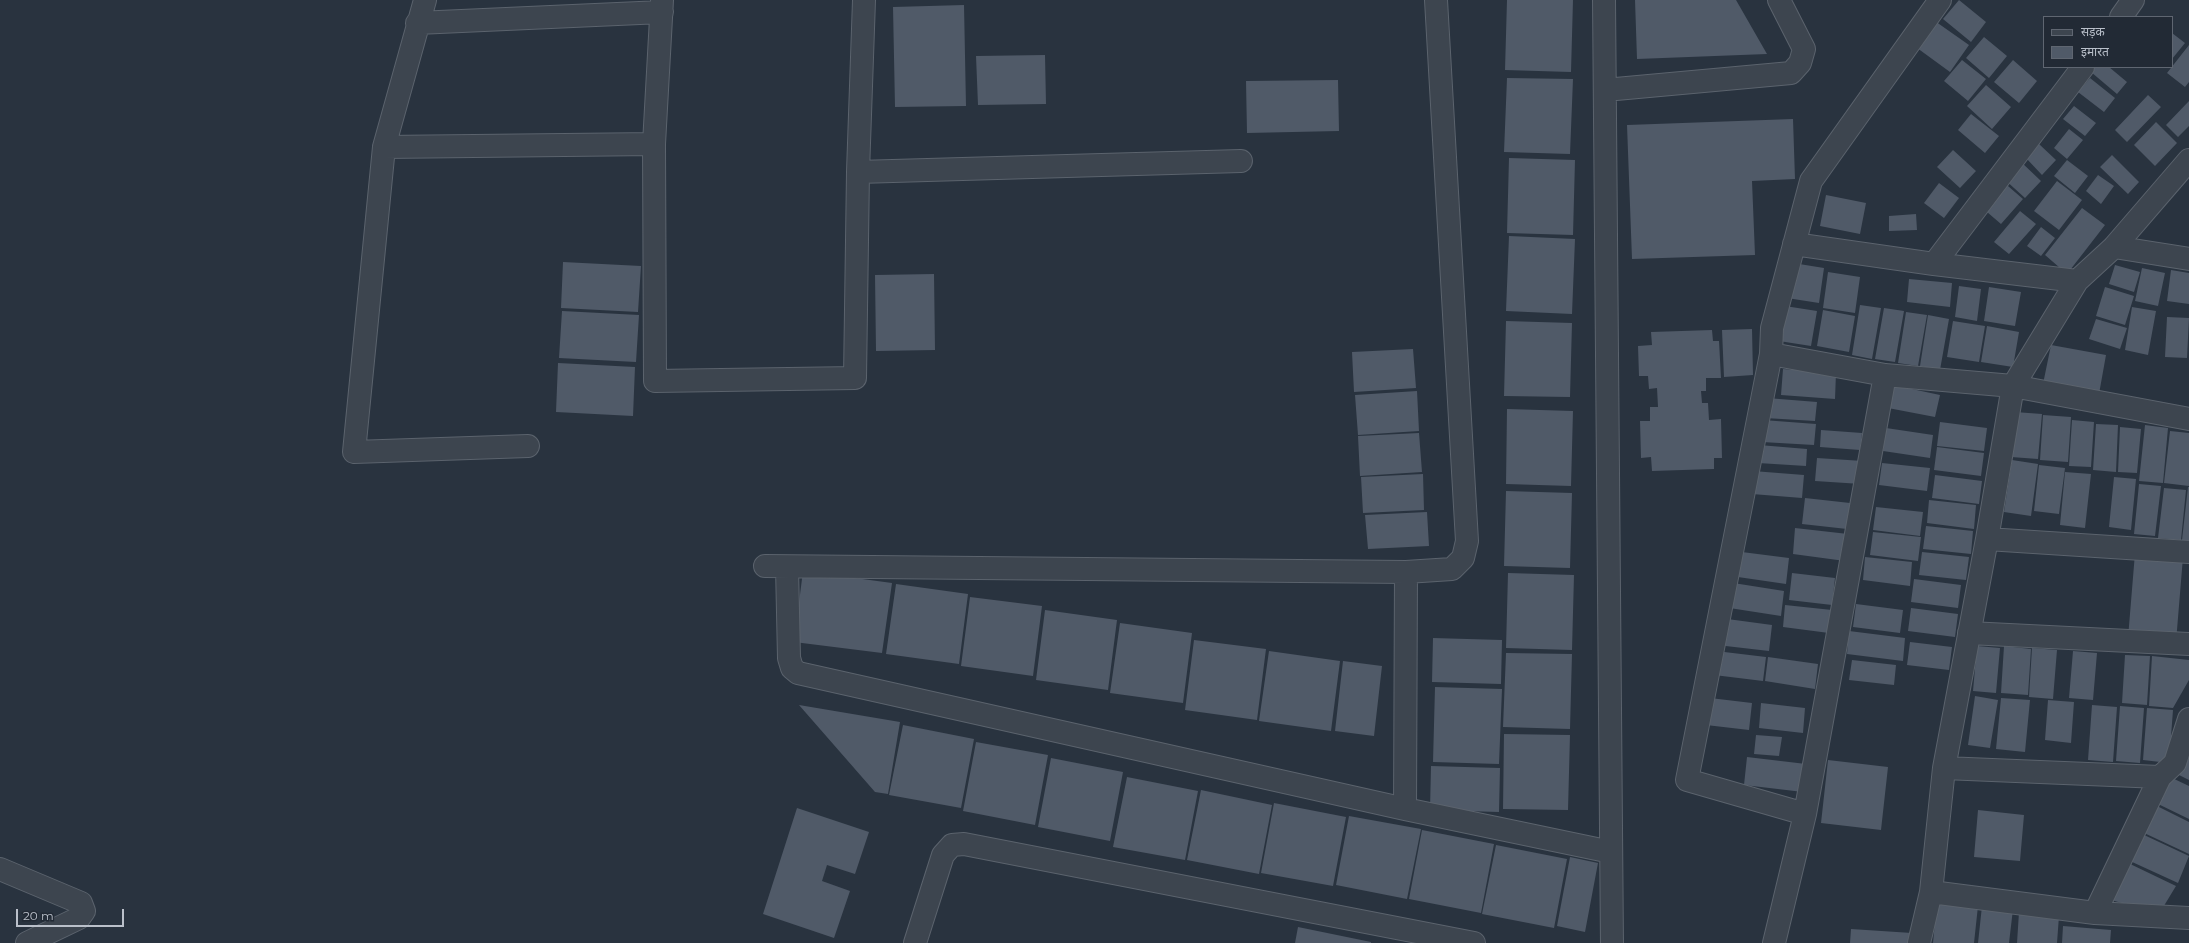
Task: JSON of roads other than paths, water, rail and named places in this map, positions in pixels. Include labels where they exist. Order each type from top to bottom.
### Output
[{"type":"street","points":[[424,0],[384,147],[354,452],[528,446]]},
{"type":"street","points":[[417,23],[662,6],[654,144],[655,381],[855,378],[858,172],[864,0]]},
{"type":"street","points":[[765,566],[1406,572],[1452,569],[1463,558],[1467,541],[1436,0]]},
{"type":"street","points":[[1604,0],[1612,943]]},
{"type":"street","points":[[1605,90],[1791,73],[1800,63],[1804,49],[1779,0]]},
{"type":"street","points":[[1805,814],[1687,780],[1771,354],[1772,328],[1811,181],[1940,0]]},
{"type":"street","points":[[2122,16],[2133,0]]},
{"type":"street","points":[[1934,264],[2082,68]]},
{"type":"street","points":[[384,147],[654,144]]},
{"type":"street","points":[[1919,943],[1931,892],[1944,768],[1987,539],[2012,386],[2077,282],[2114,248],[2189,160]]},
{"type":"street","points":[[858,172],[1241,161]]},
{"type":"street","points":[[1794,244],[2077,282]]},
{"type":"street","points":[[2114,248],[2189,258]]},
{"type":"street","points":[[1771,354],[1885,375],[2012,386],[2189,419]]},
{"type":"street","points":[[1774,943],[1805,814],[1885,375]]},
{"type":"street","points":[[1987,539],[2189,552]]},
{"type":"street","points":[[787,567],[789,658],[792,668],[798,673],[1405,809],[1611,852]]},
{"type":"street","points":[[1405,809],[1406,572]]},
{"type":"street","points":[[1969,633],[2189,644]]},
{"type":"street","points":[[2094,913],[2160,777],[2174,762],[2189,719]]},
{"type":"street","points":[[1944,768],[2160,777]]},
{"type":"street","points":[[915,943],[943,855],[952,845],[964,844],[1474,943]]},
{"type":"street","points":[[0,869],[81,903],[84,911],[79,918],[27,943]]},
{"type":"street","points":[[1931,892],[2094,913],[2189,918]]}]
